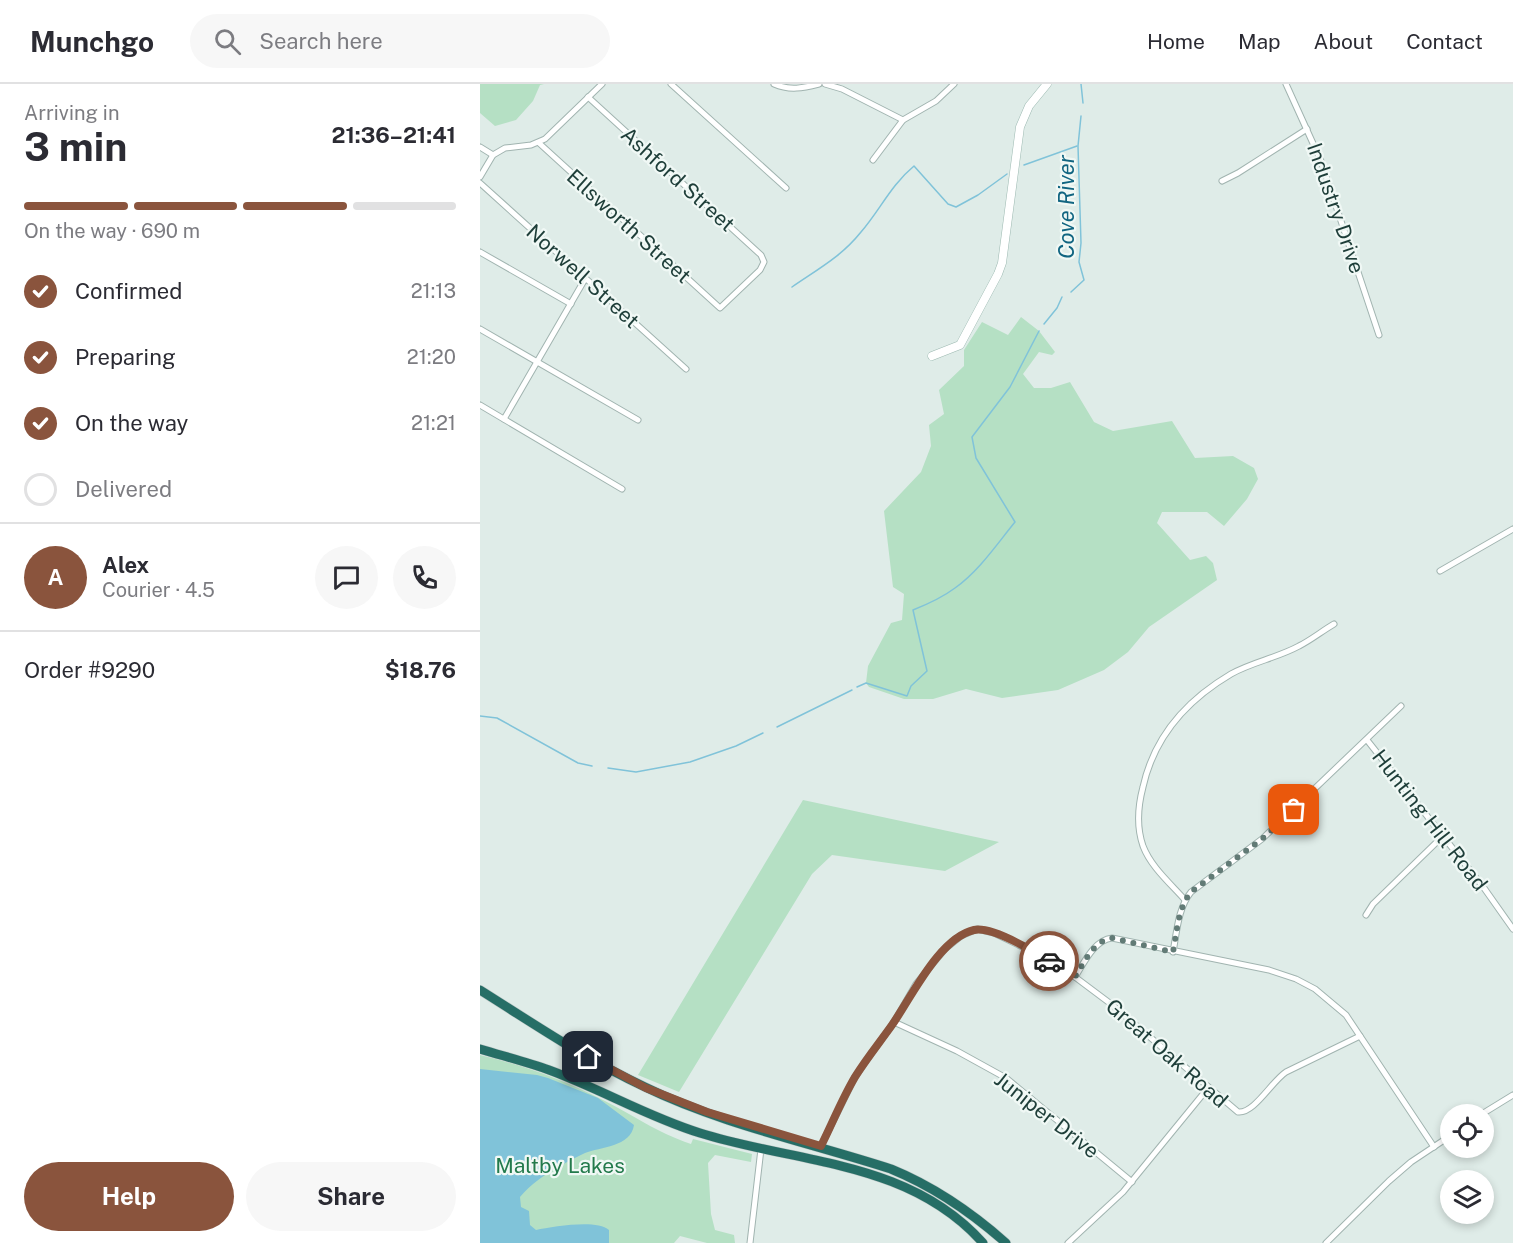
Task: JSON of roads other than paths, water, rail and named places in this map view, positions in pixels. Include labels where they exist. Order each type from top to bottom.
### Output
[{"type":"highway","points":[[480,990],[588,1057],[646,1088],[718,1116],[821,1146],[919,1180],[964,1208],[1006,1243]]},
{"type":"highway","points":[[480,1049],[550,1070],[656,1118],[701,1134],[845,1166],[883,1177],[918,1192],[956,1217],[983,1243]]},
{"type":"street","points":[[480,177],[493,155],[505,148],[539,143],[602,84]]},
{"type":"street","points":[[671,84],[786,188]]},
{"type":"street","points":[[774,84],[787,88],[819,84]]},
{"type":"street","points":[[825,84],[842,89],[903,120]]},
{"type":"street","points":[[873,160],[903,120],[936,100],[954,84]]},
{"type":"street","name":"Industry Drive","points":[[1286,84],[1321,161],[1379,335]]},
{"type":"street","points":[[932,357],[960,345],[998,274],[1002,263],[1020,127],[1042,85]]},
{"type":"street","name":"Ashford Street","points":[[588,97],[761,255],[764,262],[760,270],[720,308]]},
{"type":"street","points":[[1221,181],[1238,173],[1307,129]]},
{"type":"street","name":"Ellsworth Street","points":[[539,143],[720,308]]},
{"type":"street","points":[[480,147],[493,155]]},
{"type":"street","name":"Norwell Street","points":[[480,183],[686,369]]},
{"type":"street","points":[[480,252],[571,304]]},
{"type":"street","points":[[504,419],[585,279]]},
{"type":"street","points":[[480,328],[638,420]]},
{"type":"street","points":[[480,405],[622,489]]},
{"type":"street","points":[[1440,572],[1513,529]]},
{"type":"street","points":[[1185,900],[1154,866],[1143,846],[1138,824],[1140,798],[1146,772],[1161,738],[1196,698],[1232,674],[1299,646],[1334,624]]},
{"type":"street","points":[[1173,952],[1185,900],[1191,892],[1262,839],[1401,706]]},
{"type":"street","name":"Hunting Hill Road","points":[[1367,740],[1484,888],[1513,929]]},
{"type":"street","points":[[1366,915],[1372,904],[1443,836]]},
{"type":"street","name":"Great Oak Road","points":[[894,1022],[916,984],[938,957],[966,933],[977,929],[990,931],[1037,954],[1075,977],[1111,1004],[1236,1111],[1245,1112],[1286,1072],[1360,1036]]},
{"type":"street","points":[[1075,977],[1093,949],[1107,939],[1117,939],[1269,970],[1296,979],[1315,989],[1338,1007],[1434,1147]]},
{"type":"street","points":[[821,1146],[855,1077],[894,1022]]},
{"type":"street","name":"Juniper Drive","points":[[894,1022],[957,1051],[1006,1078],[1132,1182]]},
{"type":"street","points":[[1068,1243],[1132,1182],[1208,1088]]},
{"type":"street","points":[[1494,1107],[1513,1095]]},
{"type":"street","points":[[1326,1243],[1389,1181],[1440,1143]]},
{"type":"street","points":[[750,1243],[761,1149]]},
{"type":"water","points":[[480,1069],[548,1078],[598,1098],[634,1125],[632,1132],[621,1142],[585,1153],[566,1162],[549,1172],[520,1197],[521,1207],[529,1211],[530,1225],[536,1230],[585,1224],[595,1225],[609,1230],[609,1243],[480,1243]]},
{"type":"waterway","name":"Cove River","points":[[1081,84],[1083,103]]},
{"type":"waterway","name":"Cove River","points":[[1071,292],[1084,280],[1079,262],[1081,243],[1078,146],[1081,116]]},
{"type":"waterway","points":[[1024,165],[1077,146]]},
{"type":"waterway","points":[[792,287],[845,249],[868,224],[892,189],[914,166],[948,204],[956,207],[978,195],[1007,174]]},
{"type":"waterway","name":"Cove River","points":[[1044,324],[1057,308],[1062,297]]},
{"type":"waterway","name":"Cove River","points":[[857,687],[866,683],[907,696],[911,686],[927,671],[913,610],[930,603],[964,581],[1015,522],[976,458],[972,437],[1010,387],[1039,331]]},
{"type":"waterway","name":"Cove River","points":[[777,727],[852,690]]},
{"type":"waterway","name":"Cove River","points":[[480,716],[497,718],[578,763],[592,766]]},
{"type":"waterway","name":"Cove River","points":[[608,768],[636,772],[690,762],[736,746],[763,733]]},
{"type":"park label","name":"Maltby Lakes","points":[[560,1165]]}]
